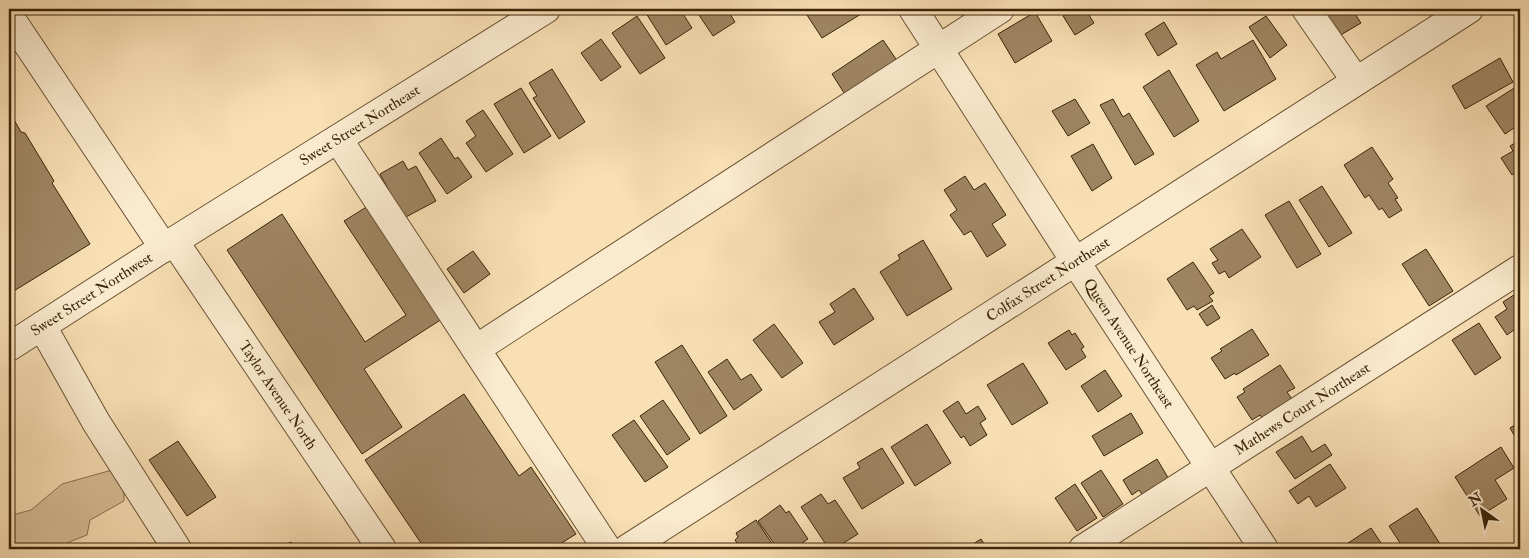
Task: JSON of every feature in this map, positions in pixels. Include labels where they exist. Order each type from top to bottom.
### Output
[{"type":"street","name":"Sweet Street Northeast","points":[[169,244],[546,9]]},
{"type":"street","name":"Queen Avenue Northeast","points":[[913,9],[1075,261],[1264,549]]},
{"type":"street","points":[[476,349],[1000,9]]},
{"type":"street","points":[[1306,9],[1356,81]]},
{"type":"street","name":"Colfax Street Northeast","points":[[627,549],[1469,9]]},
{"type":"street","name":"Taylor Avenue North","points":[[9,16],[382,549]]},
{"type":"street","points":[[338,139],[607,549]]},
{"type":"street","name":"Sweet Street Northwest","points":[[9,348],[169,244]]},
{"type":"street","name":"Mathews Court Northeast","points":[[1083,549],[1520,269]]},
{"type":"street","points":[[42,326],[96,422],[177,549]]},
{"type":"shaded area","points":[[112,470],[124,482],[124,501],[90,520],[87,535],[69,542],[59,549],[9,549],[9,516],[31,510],[62,484]]},
{"type":"building","points":[[680,9],[692,28],[666,45],[644,10]]},
{"type":"building","points":[[695,9],[727,9],[735,22],[713,36]]},
{"type":"building","points":[[810,9],[865,9],[866,11],[822,38],[805,12]]},
{"type":"building","points":[[1075,9],[1085,9],[1094,23],[1075,35],[1063,16]]},
{"type":"building","points":[[1322,9],[1352,9],[1361,23],[1339,36]]},
{"type":"building","points":[[1035,12],[1052,41],[1015,63],[998,34]]},
{"type":"building","points":[[637,16],[665,58],[640,74],[612,33]]},
{"type":"building","points":[[1266,16],[1287,45],[1270,58],[1249,27]]},
{"type":"building","points":[[1164,22],[1177,44],[1158,56],[1145,34]]},
{"type":"building","points":[[601,39],[621,67],[601,81],[581,53]]},
{"type":"building","points":[[883,40],[898,62],[846,96],[832,74]]},
{"type":"building","points":[[1253,40],[1276,79],[1224,111],[1196,65],[1217,52],[1221,59]]},
{"type":"building","points":[[1500,58],[1513,82],[1465,109],[1452,86]]},
{"type":"building","points":[[552,69],[585,122],[559,139],[533,98],[537,96],[529,83]]},
{"type":"building","points":[[1169,70],[1199,121],[1174,137],[1143,87]]},
{"type":"building","points":[[1519,85],[1520,124],[1505,134],[1486,106]]},
{"type":"building","points":[[521,88],[551,136],[524,153],[494,104]]},
{"type":"building","points":[[1075,99],[1090,123],[1068,136],[1052,111]]},
{"type":"building","points":[[1113,99],[1123,117],[1129,113],[1154,154],[1135,165],[1100,105]]},
{"type":"building","points":[[483,110],[513,154],[486,172],[466,143],[476,136],[466,121]]},
{"type":"building","points":[[9,111],[21,132],[25,133],[54,181],[52,183],[90,244],[9,294]]},
{"type":"building","points":[[441,138],[455,159],[458,157],[472,177],[447,194],[419,153]]},
{"type":"building","points":[[1520,140],[1520,176],[1517,171],[1512,175],[1501,158],[1513,151],[1510,146]]},
{"type":"building","points":[[1093,144],[1112,178],[1092,191],[1071,156]]},
{"type":"building","points":[[1372,147],[1393,179],[1388,183],[1398,198],[1395,199],[1402,210],[1389,218],[1382,208],[1379,210],[1369,195],[1365,198],[1344,165]]},
{"type":"building","points":[[403,161],[408,170],[416,166],[436,201],[404,218],[380,174]]},
{"type":"building","points":[[965,176],[974,190],[985,183],[1006,215],[992,224],[1006,245],[987,257],[971,231],[964,235],[950,215],[957,210],[944,190]]},
{"type":"building","points":[[1322,186],[1352,233],[1329,247],[1299,200]]},
{"type":"building","points":[[1289,201],[1321,254],[1297,268],[1265,215]]},
{"type":"building","points":[[368,206],[442,319],[364,369],[402,427],[362,454],[227,250],[282,214],[365,342],[406,315],[344,221]]},
{"type":"building","points":[[1242,229],[1261,257],[1229,278],[1225,271],[1219,274],[1212,263],[1218,260],[1210,249]]},
{"type":"building","points":[[923,240],[952,289],[907,316],[880,272],[900,259],[898,255]]},
{"type":"building","points":[[1426,249],[1453,291],[1429,306],[1402,264]]},
{"type":"building","points":[[473,251],[490,274],[464,293],[447,269]]},
{"type":"building","points":[[1193,262],[1214,293],[1209,296],[1213,301],[1197,310],[1194,306],[1187,310],[1167,279]]},
{"type":"building","points":[[854,288],[874,319],[834,345],[819,322],[835,312],[830,304]]},
{"type":"building","points":[[1520,291],[1520,331],[1518,327],[1507,335],[1495,317],[1507,309],[1503,302]]},
{"type":"building","points":[[1212,305],[1220,318],[1207,326],[1199,314]]},
{"type":"building","points":[[1479,323],[1501,358],[1475,375],[1452,340]]},
{"type":"building","points":[[774,324],[803,363],[782,378],[753,340]]},
{"type":"building","points":[[1252,329],[1269,355],[1236,375],[1235,373],[1225,379],[1211,358],[1222,351],[1220,349]]},
{"type":"building","points":[[1069,330],[1072,335],[1075,333],[1084,347],[1081,349],[1086,357],[1066,370],[1048,343]]},
{"type":"building","points":[[682,345],[727,416],[700,434],[655,362]]},
{"type":"building","points":[[727,359],[741,380],[751,374],[762,390],[734,410],[708,372]]},
{"type":"building","points":[[1023,363],[1048,403],[1012,425],[987,385]]},
{"type":"building","points":[[1280,365],[1295,388],[1287,392],[1292,399],[1262,418],[1260,415],[1252,420],[1237,397],[1245,392],[1243,389]]},
{"type":"building","points":[[1105,370],[1122,396],[1098,412],[1081,386]]},
{"type":"building","points":[[464,394],[519,476],[531,467],[576,534],[552,549],[425,549],[365,460]]},
{"type":"building","points":[[663,400],[690,439],[667,455],[640,416]]},
{"type":"building","points":[[958,401],[966,414],[978,406],[986,419],[980,423],[987,435],[970,446],[964,436],[961,438],[943,411]]},
{"type":"building","points":[[1131,413],[1143,433],[1104,456],[1092,436]]},
{"type":"building","points":[[634,420],[668,467],[645,482],[612,435]]},
{"type":"building","points":[[1520,422],[1520,445],[1510,428]]},
{"type":"building","points":[[927,424],[951,463],[915,486],[891,447]]},
{"type":"building","points":[[1302,436],[1312,452],[1325,444],[1332,455],[1295,479],[1276,452]]},
{"type":"building","points":[[178,441],[216,497],[187,516],[149,460]]},
{"type":"building","points":[[1501,447],[1514,468],[1495,480],[1507,499],[1480,516],[1455,477]]},
{"type":"building","points":[[882,448],[904,483],[862,509],[843,478],[860,468],[857,463]]},
{"type":"building","points":[[1157,459],[1170,481],[1144,497],[1139,490],[1132,495],[1123,480]]},
{"type":"building","points":[[1330,464],[1346,488],[1316,507],[1309,496],[1298,504],[1289,491]]},
{"type":"building","points":[[1101,470],[1123,504],[1103,517],[1081,483]]},
{"type":"building","points":[[1075,484],[1097,518],[1077,531],[1055,498]]},
{"type":"building","points":[[821,494],[828,504],[835,500],[858,534],[834,549],[829,549],[801,507]]},
{"type":"building","points":[[780,505],[786,513],[789,511],[808,539],[793,549],[778,549],[758,521]]},
{"type":"building","points":[[1417,508],[1442,547],[1439,549],[1404,549],[1389,526]]},
{"type":"building","points":[[756,520],[773,545],[769,547],[771,549],[741,549],[735,540],[738,537],[736,533]]},
{"type":"building","points":[[1371,528],[1385,549],[1344,549],[1342,547]]},
{"type":"building","points":[[981,539],[987,549],[965,549]]},
{"type":"building","points":[[291,542],[296,549],[279,549]]}]
